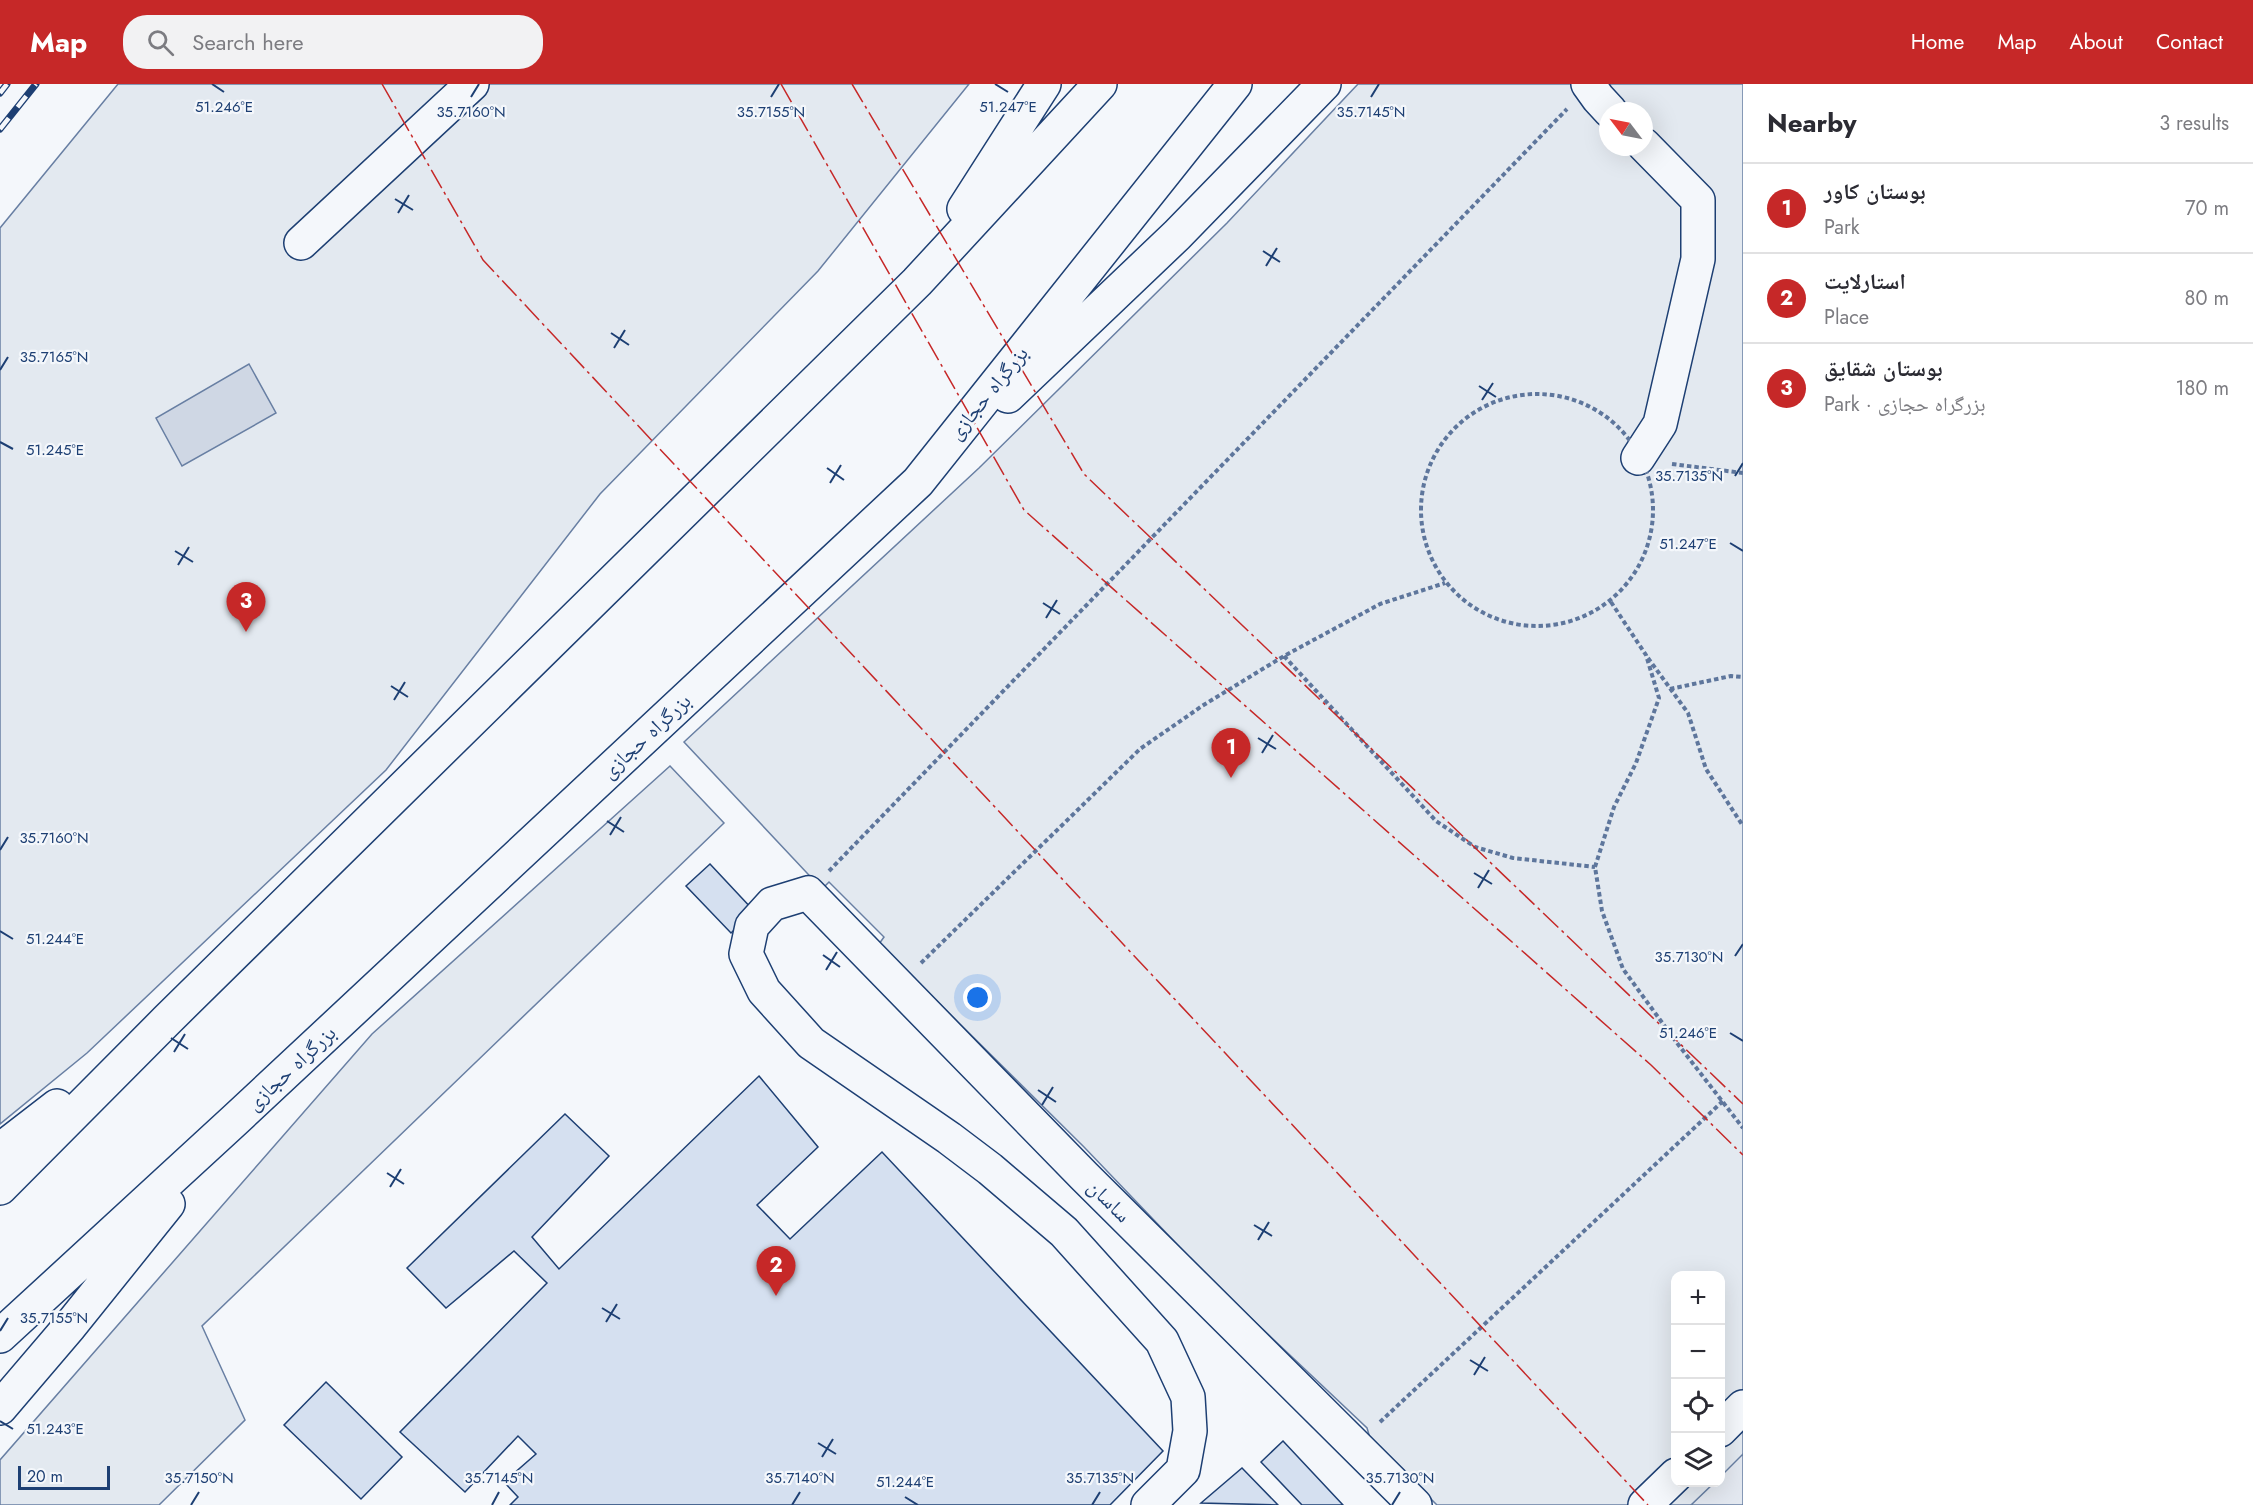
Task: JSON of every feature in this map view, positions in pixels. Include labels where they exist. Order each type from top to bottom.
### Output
[{"type":"main road","points":[[301,243],[472,84]]},
{"type":"main road","points":[[917,282],[1044,84]]},
{"type":"main road","points":[[0,1188],[167,1020],[917,282],[1100,84]]},
{"type":"main road","name":"بزرگراه حجازی","points":[[0,1336],[236,1119],[918,482],[1235,84]]},
{"type":"main road","points":[[918,482],[1177,234],[1324,84]]},
{"type":"main road","points":[[1589,84],[1602,102]]},
{"type":"main road","points":[[1651,460],[1698,259],[1698,200],[1653,154]]},
{"type":"main road","points":[[808,893],[772,904],[752,926],[746,954],[764,991],[811,1043],[949,1138],[990,1169],[1064,1232],[1162,1341],[1188,1397],[1190,1431],[1184,1470],[1148,1505]]},
{"type":"main road","name":"ساسان","points":[[808,893],[1084,1176],[1415,1505]]},
{"type":"main road","points":[[0,1150],[167,1020]]},
{"type":"main road","points":[[0,1408],[70,1326],[236,1119]]},
{"type":"main road","points":[[1725,1425],[1743,1407]]},
{"type":"main road","points":[[1645,1505],[1671,1479]]},
{"type":"path","points":[[808,893],[1589,84]]},
{"type":"path","points":[[1520,394],[1560,394],[1598,408],[1651,460],[1655,503],[1651,540],[1636,574],[1611,602],[1579,620],[1543,628],[1506,624],[1473,608],[1445,583],[1426,548],[1420,507],[1428,468],[1450,433],[1481,407],[1520,394]]},
{"type":"path","points":[[1651,460],[1743,473]]},
{"type":"path","points":[[898,984],[1140,749],[1202,706],[1284,656],[1380,604],[1445,583]]},
{"type":"path","points":[[1611,602],[1646,656],[1688,713],[1706,769],[1743,826]]},
{"type":"path","points":[[1284,656],[1436,821],[1455,834],[1475,847],[1513,858],[1595,867]]},
{"type":"path","points":[[1646,656],[1659,698],[1636,763],[1614,807],[1595,867],[1602,911],[1623,969],[1743,1128]]},
{"type":"path","points":[[1670,689],[1731,676],[1743,677]]},
{"type":"path","points":[[1380,1422],[1723,1101]]},
{"type":"shaded area","points":[[118,84],[969,84],[818,271],[600,494],[386,770],[87,1053],[0,1124],[0,228]]},
{"type":"shaded area","points":[[1358,84],[1743,84],[1743,1505],[1437,1505],[1370,1438],[1367,1428],[1218,1287],[1084,1147],[879,944],[884,937],[829,882],[822,889],[684,742],[979,468],[1227,223]]},
{"type":"shaded area","points":[[249,364],[276,413],[182,466],[156,418]]},
{"type":"shaded area","points":[[670,766],[724,823],[202,1326],[245,1420],[159,1505],[0,1505],[0,1460],[372,1034]]},
{"type":"shaded area","points":[[1743,1454],[1743,1505],[1691,1505],[1710,1487],[1725,1487],[1725,1472]]},
{"type":"building","points":[[710,864],[754,911],[731,933],[686,886]]},
{"type":"building","points":[[759,1076],[818,1147],[757,1205],[790,1239],[882,1152],[1163,1451],[1110,1505],[510,1505],[518,1497],[504,1482],[536,1454],[518,1436],[465,1492],[400,1432],[547,1283],[514,1251],[446,1308],[407,1268],[565,1114],[609,1156],[532,1237],[559,1269]]},
{"type":"building","points":[[326,1382],[402,1457],[361,1499],[284,1425]]},
{"type":"building","points":[[1283,1441],[1343,1505],[1302,1505],[1261,1462]]},
{"type":"building","points":[[1242,1468],[1278,1505],[1201,1503]]},
{"type":"railway","points":[[0,93],[7,84]]},
{"type":"railway","points":[[0,129],[36,84]]},
{"type":"power","points":[[382,84],[483,260],[1648,1505]]},
{"type":"power","points":[[781,84],[1024,510],[1651,1065],[1743,1155]]},
{"type":"power","points":[[852,84],[1084,474],[1743,1104]]},
{"type":"place","name":"بوستان شقایق","points":[[246,632]]},
{"type":"place","name":"بوستان کاور","points":[[1231,778]]},
{"type":"place","name":"استارلایت","points":[[776,1296]]}]
